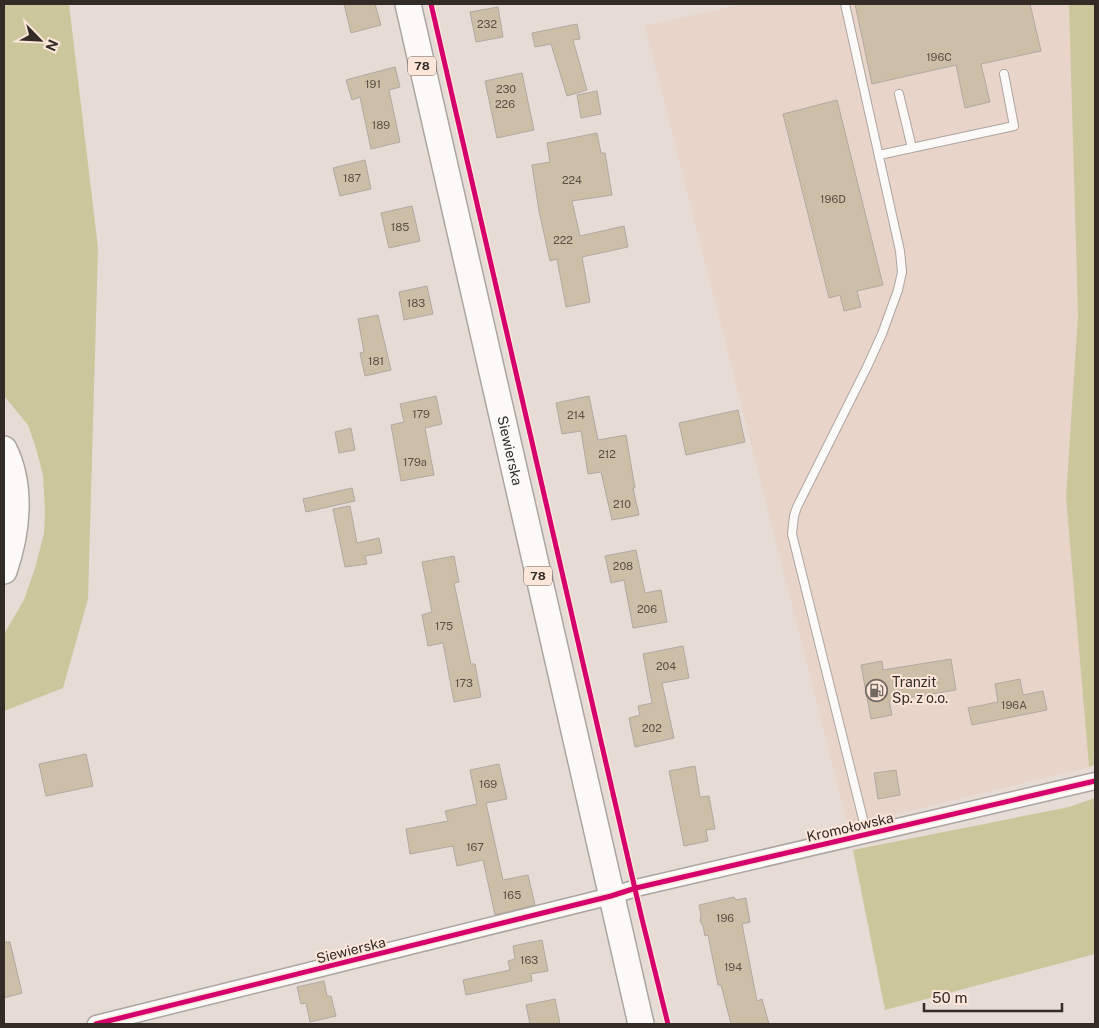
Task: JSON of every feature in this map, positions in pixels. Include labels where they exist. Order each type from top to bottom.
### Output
[{"type":"main road","name":"Siewierska","points":[[408,4],[641,1024]]},
{"type":"main road","points":[[4,449],[13,477],[16,501],[15,527],[11,550],[4,571]]},
{"type":"street","name":"Kromołowska","points":[[611,896],[636,888],[1095,781]]},
{"type":"street","name":"Siewierska","points":[[96,1024],[611,896]]},
{"type":"lane","points":[[845,4],[902,262],[902,272],[898,290],[867,367],[797,507],[792,525],[792,534],[867,835]]},
{"type":"lane","points":[[879,155],[1014,126],[1004,74]]},
{"type":"lane","points":[[899,94],[912,148]]},
{"type":"shaded area","points":[[4,4],[69,4],[98,248],[88,599],[63,688],[4,711],[4,634],[24,600],[36,565],[44,533],[45,512],[43,475],[28,425],[4,396]]},
{"type":"shaded area","points":[[743,4],[1069,4],[1078,315],[1066,497],[1089,767],[848,826],[645,26]]},
{"type":"shaded area","points":[[1069,4],[1095,4],[1095,765],[1089,767],[1066,497],[1078,315]]},
{"type":"shaded area","points":[[1095,798],[1095,954],[885,1010],[853,850],[1069,807]]},
{"type":"building","points":[[344,4],[375,4],[381,25],[351,33]]},
{"type":"building","points":[[855,4],[1030,4],[1041,51],[981,64],[990,102],[965,108],[956,65],[872,84]]},
{"type":"building","points":[[498,7],[503,37],[476,42],[470,12]]},
{"type":"building","points":[[577,24],[580,39],[573,40],[587,90],[567,96],[551,44],[535,47],[532,33]]},
{"type":"building","points":[[395,67],[400,87],[389,90],[400,142],[371,149],[360,97],[352,100],[346,80]]},
{"type":"building","points":[[522,73],[534,130],[497,138],[485,81]]},
{"type":"building","points":[[597,91],[601,114],[581,118],[577,95]]},
{"type":"building","points":[[837,100],[883,285],[857,291],[861,307],[844,311],[840,295],[829,298],[783,114]]},
{"type":"building","points":[[597,133],[601,153],[605,153],[612,195],[572,201],[580,236],[624,226],[628,247],[582,257],[590,302],[566,307],[557,259],[550,261],[539,211],[532,165],[550,162],[547,143]]},
{"type":"building","points":[[365,160],[371,189],[340,196],[333,168]]},
{"type":"building","points":[[412,206],[420,241],[389,248],[381,213]]},
{"type":"building","points":[[427,286],[433,314],[404,320],[399,292]]},
{"type":"building","points":[[378,315],[391,370],[365,376],[360,353],[364,352],[358,319]]},
{"type":"building","points":[[436,396],[442,424],[425,428],[434,475],[401,481],[391,425],[404,422],[400,404]]},
{"type":"building","points":[[589,396],[598,440],[626,435],[635,488],[633,488],[639,515],[612,520],[601,472],[588,474],[581,431],[562,434],[556,403]]},
{"type":"building","points":[[738,410],[745,442],[686,455],[679,423]]},
{"type":"building","points":[[351,428],[355,450],[339,453],[335,432]]},
{"type":"building","points":[[352,488],[355,501],[306,512],[303,499]]},
{"type":"building","points":[[350,506],[357,543],[379,538],[382,553],[365,556],[367,564],[345,567],[333,509]]},
{"type":"building","points":[[636,550],[645,593],[661,590],[667,622],[633,628],[624,580],[611,583],[605,556]]},
{"type":"building","points":[[454,556],[459,582],[454,583],[471,664],[475,664],[481,697],[454,702],[443,643],[428,646],[422,615],[432,612],[422,562]]},
{"type":"building","points":[[683,646],[689,678],[662,683],[674,738],[635,747],[629,718],[640,715],[638,706],[652,703],[643,654]]},
{"type":"building","points":[[951,659],[956,690],[889,701],[892,715],[871,719],[861,665],[882,661],[883,670]]},
{"type":"building","points":[[1020,679],[1023,695],[1043,691],[1047,710],[972,725],[968,708],[998,702],[995,684]]},
{"type":"building","points":[[86,754],[93,786],[46,796],[39,764]]},
{"type":"building","points":[[499,764],[507,799],[486,803],[503,880],[528,875],[535,905],[495,915],[483,860],[457,866],[453,846],[410,854],[406,829],[448,821],[445,811],[477,804],[470,770]]},
{"type":"building","points":[[695,766],[700,797],[709,796],[715,829],[706,830],[708,841],[684,846],[669,771]]},
{"type":"building","points":[[896,770],[900,795],[878,799],[874,773]]},
{"type":"building","points":[[734,897],[736,900],[746,898],[750,922],[742,924],[757,1001],[762,999],[769,1024],[731,1024],[721,985],[718,985],[708,935],[705,936],[700,921],[699,905]]},
{"type":"building","points":[[542,940],[548,971],[531,974],[532,981],[466,995],[463,980],[510,970],[508,961],[515,959],[513,946]]},
{"type":"building","points":[[4,942],[10,942],[22,993],[4,998]]},
{"type":"building","points":[[324,981],[327,996],[331,996],[336,1016],[310,1022],[306,1003],[301,1004],[297,987]]},
{"type":"building","points":[[555,999],[560,1024],[530,1024],[526,1005]]},
{"type":"cycle path","points":[[431,4],[641,915],[668,1024]]},
{"type":"cycle path","points":[[96,1024],[611,896],[636,888],[1095,781]]},
{"type":"place","name":"Tranzit Sp. z o.o.","points":[[876,690]]}]
